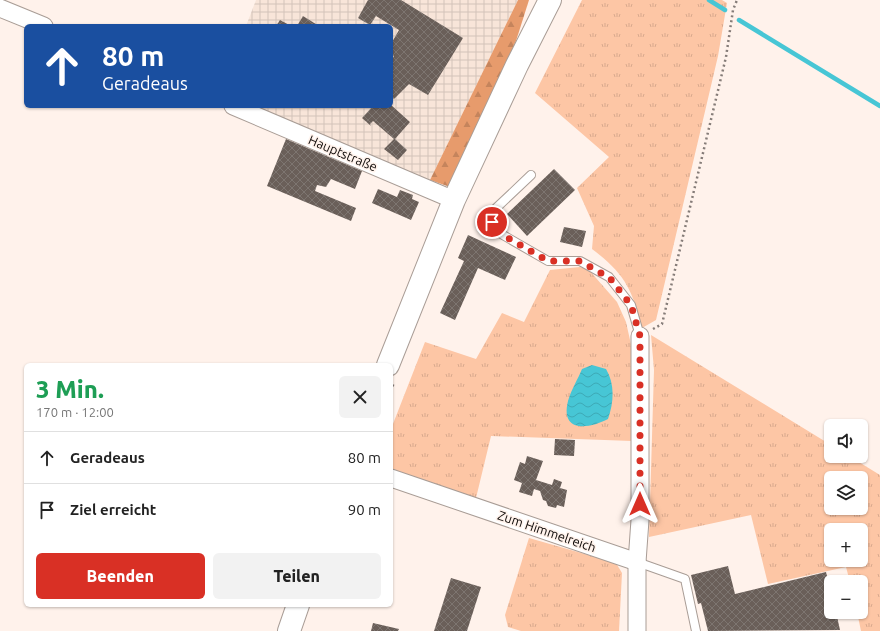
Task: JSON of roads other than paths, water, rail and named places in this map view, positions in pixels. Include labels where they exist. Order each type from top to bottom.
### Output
[{"type":"main road","points":[[389,363],[454,200],[517,65],[550,0]]},
{"type":"main road","points":[[289,631],[297,607]]},
{"type":"street","points":[[0,8],[39,24]]},
{"type":"street","name":"Hauptstraße","points":[[238,108],[454,200]]},
{"type":"street","points":[[637,631],[637,562],[640,520],[640,336]]},
{"type":"street","name":"Zum Himmelreich","points":[[393,479],[637,562]]},
{"type":"lane","points":[[531,175],[493,211],[492,222],[496,231],[548,261],[580,261],[609,277],[631,305],[640,336]]},
{"type":"lane","points":[[637,562],[685,579],[696,631]]},
{"type":"water","points":[[592,365],[606,369],[609,375],[613,393],[610,413],[608,419],[593,425],[578,426],[568,419],[568,401],[582,369]]},
{"type":"waterway","points":[[709,0],[725,10]]},
{"type":"waterway","points":[[739,20],[880,106]]}]
